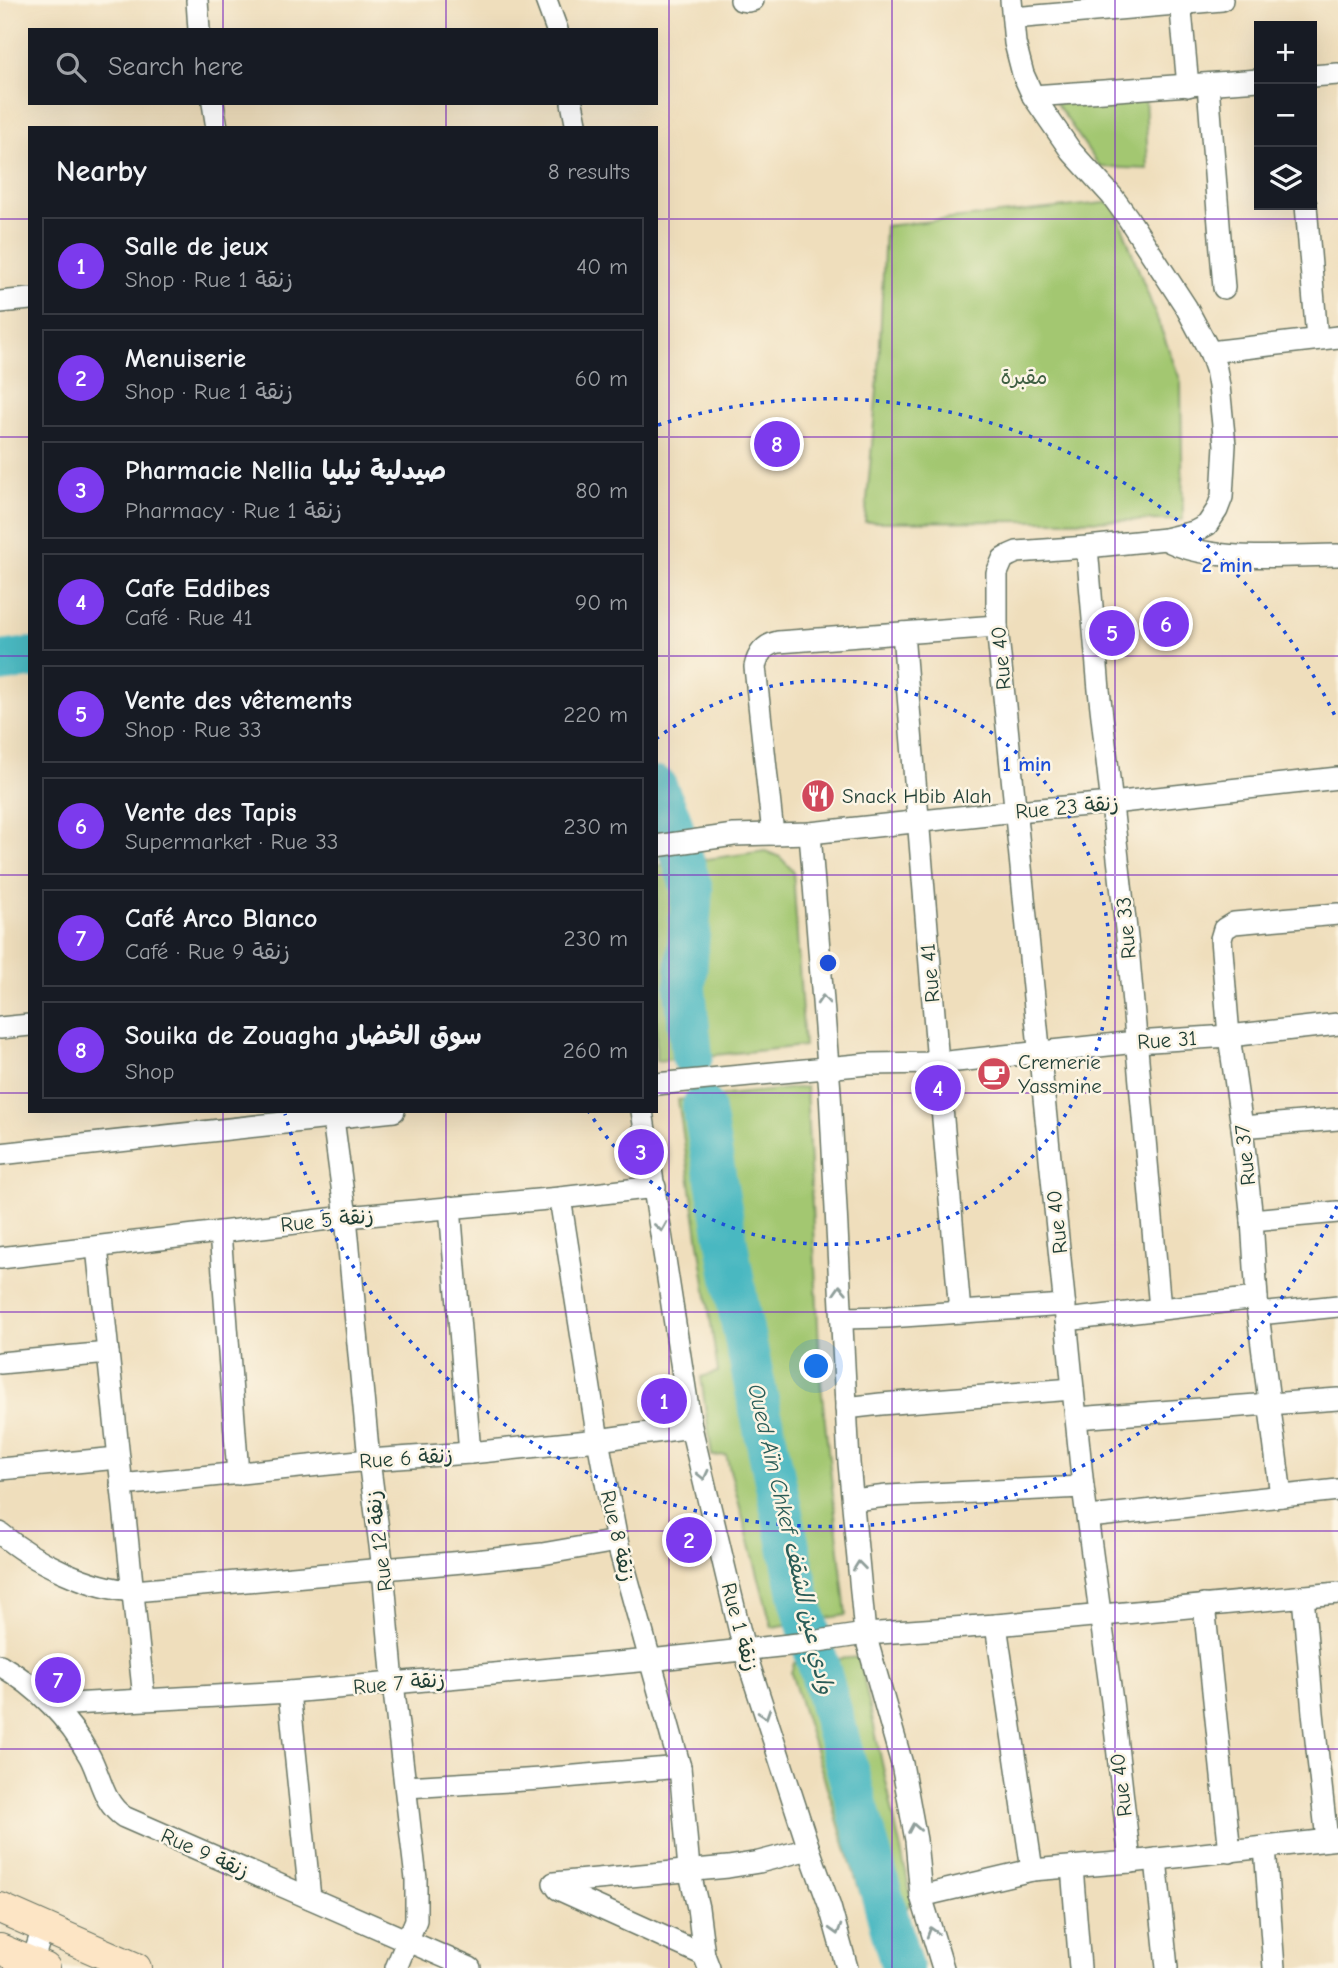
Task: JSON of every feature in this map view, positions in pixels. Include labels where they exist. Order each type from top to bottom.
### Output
[{"type":"street","points":[[197,0],[199,28]]},
{"type":"street","points":[[546,0],[555,28]]},
{"type":"street","points":[[741,0],[754,0]]},
{"type":"street","points":[[1087,547],[1165,539],[1194,532],[1207,525],[1222,498],[1222,407],[1216,369],[1210,352],[1186,307],[1128,218],[1071,151],[1033,96],[1018,54],[1012,9],[1222,0]]},
{"type":"street","points":[[1180,2],[1198,85],[1224,288]]},
{"type":"street","points":[[1317,76],[1338,74]]},
{"type":"street","points":[[1033,96],[1254,80]]},
{"type":"street","points":[[213,105],[217,126]]},
{"type":"street","points":[[572,105],[577,126]]},
{"type":"street","points":[[1210,352],[1328,338],[1307,210]]},
{"type":"street","points":[[0,302],[28,299]]},
{"type":"street","points":[[1165,539],[1190,550],[1217,554],[1338,555]]},
{"type":"street","name":"Rue 40","points":[[1087,547],[1017,552],[1003,559],[996,581],[997,626],[1083,1487],[1130,1862]]},
{"type":"street","name":"Rue 33","points":[[1087,547],[1099,690],[1121,867],[1160,1309]]},
{"type":"street","points":[[773,834],[755,667],[759,653],[771,643],[778,642],[997,626]]},
{"type":"street","name":"Rue 41","points":[[903,633],[960,1312]]},
{"type":"street","name":"Rue 23 زنقة","points":[[658,846],[711,838],[810,833],[1112,803],[1338,778]]},
{"type":"street","points":[[810,833],[828,1068],[846,1408],[865,1634],[902,1764],[916,1840],[921,1896],[943,1968]]},
{"type":"street","name":"Rue 37","points":[[1281,1496],[1258,1306],[1242,1127],[1229,1035],[1222,939],[1224,929],[1234,923],[1338,914]]},
{"type":"street","name":"Rue 31","points":[[658,1084],[868,1064],[938,1063],[1338,1024]]},
{"type":"street","points":[[0,1028],[28,1025]]},
{"type":"street","points":[[0,1154],[353,1113]]},
{"type":"street","name":"Rue 1 زنقة","points":[[642,1113],[691,1427],[744,1649],[830,1907],[847,1968]]},
{"type":"street","name":"Rue 12 زنقة","points":[[332,1114],[346,1217],[369,1460],[418,1902],[416,1920],[396,1968]]},
{"type":"street","points":[[1242,1127],[1338,1119]]},
{"type":"street","name":"Rue 5 زنقة","points":[[0,1258],[346,1217],[654,1187]]},
{"type":"street","name":"Rue 8 زنقة","points":[[561,1198],[598,1440],[617,1541],[680,1767],[690,1869],[706,1962]]},
{"type":"street","points":[[450,1207],[470,1453]]},
{"type":"street","points":[[1252,1220],[1338,1212]]},
{"type":"street","points":[[220,1232],[239,1474]]},
{"type":"street","points":[[97,1247],[144,1699]]},
{"type":"street","points":[[842,1318],[960,1312],[1338,1306]]},
{"type":"street","points":[[0,1363],[108,1353]]},
{"type":"street","points":[[846,1408],[1073,1389]]},
{"type":"street","points":[[1076,1418],[1338,1399]]},
{"type":"street","name":"Rue 6 زنقة","points":[[121,1485],[598,1440],[691,1427]]},
{"type":"street","points":[[0,1469],[118,1458]]},
{"type":"street","points":[[853,1500],[1083,1487]]},
{"type":"street","points":[[1088,1517],[1338,1490]]},
{"type":"street","points":[[0,1533],[40,1559],[85,1581],[105,1588],[134,1591],[542,1554],[617,1541]]},
{"type":"street","name":"Rue 7 زنقة","points":[[53,1705],[289,1692],[393,1683],[650,1660],[865,1634],[996,1625],[1338,1593]]},
{"type":"street","points":[[921,1896],[1032,1870],[1333,1840],[1313,1713],[1303,1596]]},
{"type":"street","points":[[1204,1605],[1230,1852]]},
{"type":"street","points":[[996,1625],[1032,1870]]},
{"type":"street","name":"Rue 9 زنقة","points":[[0,1665],[53,1705],[90,1757],[105,1796],[116,1812],[220,1860],[471,1968]]},
{"type":"street","points":[[289,1692],[310,1898]]},
{"type":"street","points":[[406,1787],[680,1767]]},
{"type":"street","points":[[1265,1847],[1274,1968]]},
{"type":"street","points":[[690,1869],[759,1862],[809,1849]]},
{"type":"street","points":[[1156,1859],[1167,1968]]},
{"type":"street","points":[[1072,1867],[1080,1968]]},
{"type":"street","name":"Rue 8 زنقة","points":[[690,1869],[556,1882],[554,1885],[706,1962]]},
{"type":"street","points":[[0,1908],[136,1968]]},
{"type":"street","points":[[0,1949],[37,1966],[43,1928]]},
{"type":"green space","points":[[1145,93],[1148,169],[1100,167],[1054,100]]},
{"type":"green space","name":"مقبرة","points":[[1113,202],[1181,382],[1183,520],[865,522],[879,367],[885,226]]},
{"type":"green space","points":[[765,851],[780,857],[793,871],[804,1046],[658,1061],[658,866]]},
{"type":"green space","points":[[806,1087],[821,1385],[846,1615],[772,1627],[726,1455],[712,1456],[701,1377],[718,1372],[678,1100]]},
{"type":"green space","points":[[859,1657],[912,1901],[903,1914],[921,1968],[884,1968],[791,1673],[794,1663]]},
{"type":"waterway","name":"Oued Aïn Chkef وادي عين الشقف","points":[[0,662],[28,658]]},
{"type":"waterway","name":"Oued Aïn Chkef وادي عين الشقف","points":[[658,791],[670,818],[692,890],[685,989],[692,1056]]},
{"type":"waterway","name":"Oued Aïn Chkef وادي عين الشقف","points":[[703,1106],[739,1311],[800,1598],[902,1968]]},
{"type":"place","name":"Souika de Zouagha سوق الخضار","points":[[777,444]]},
{"type":"place","name":"Vente des Tapis","points":[[1166,624]]},
{"type":"place","name":"Vente des vêtements","points":[[1112,633]]},
{"type":"place","name":"Snack Hbib Alah","points":[[818,796]]},
{"type":"place","name":"Cremerie Yassmine","points":[[994,1074]]},
{"type":"place","name":"Cafe Eddibes","points":[[938,1088]]},
{"type":"place","name":"Pharmacie Nellia صيدلية نيليا","points":[[641,1152]]},
{"type":"place","name":"Salle de jeux","points":[[664,1401]]},
{"type":"place","name":"Menuiserie","points":[[689,1540]]},
{"type":"place","name":"Café Arco Blanco","points":[[58,1680]]}]
